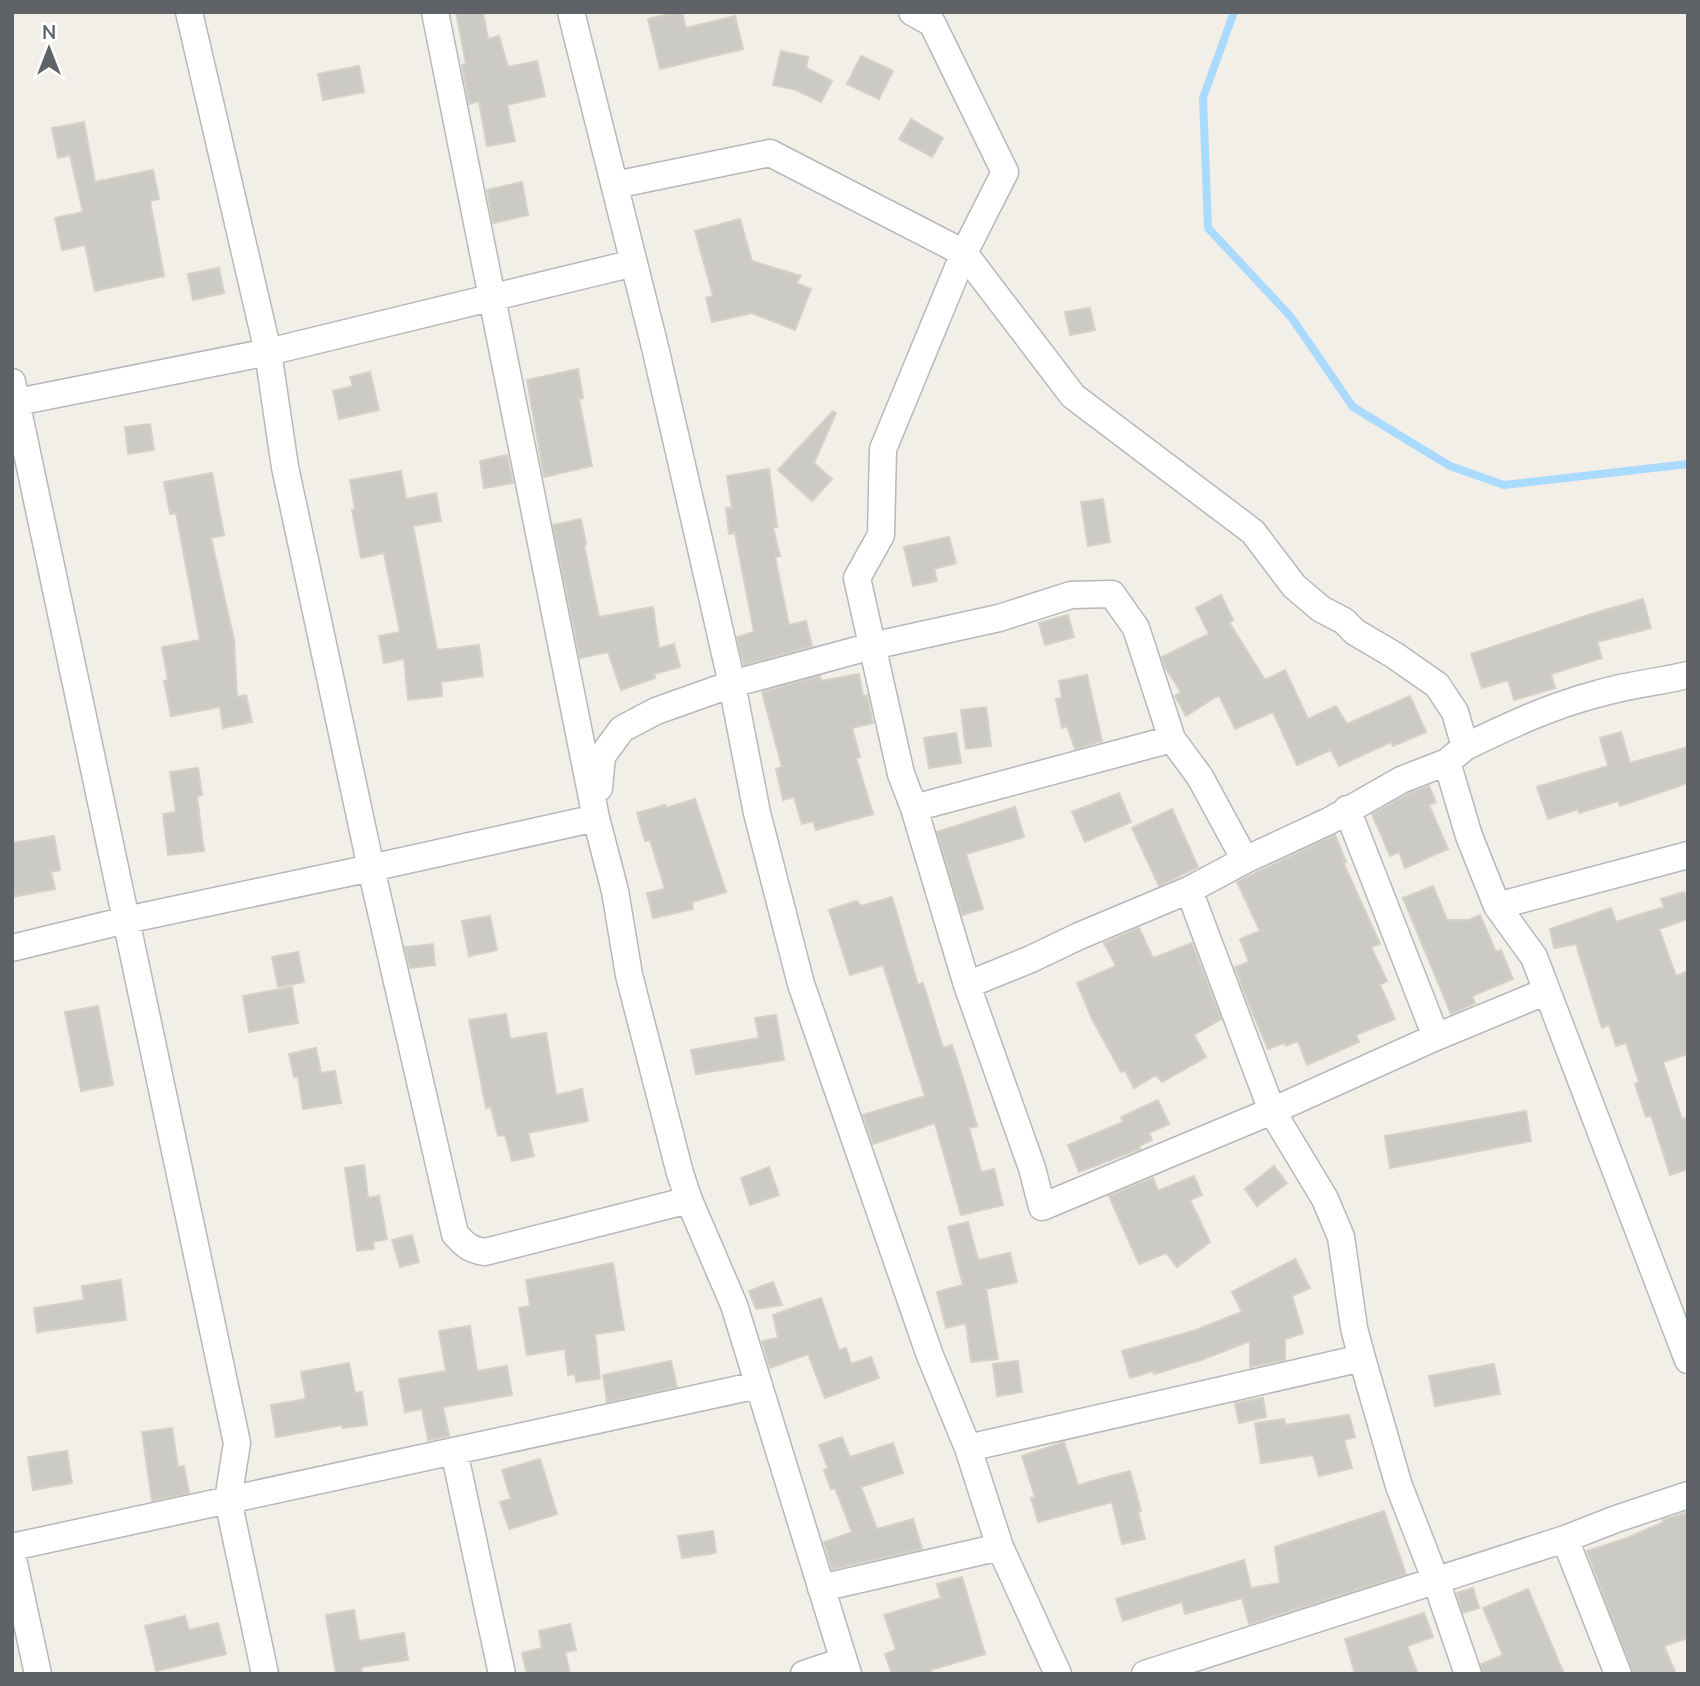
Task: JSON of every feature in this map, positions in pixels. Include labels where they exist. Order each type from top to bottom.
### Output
[{"type":"street","points":[[189,12],[268,352],[285,467],[371,869],[455,1234],[471,1251],[485,1252],[689,1200]]},
{"type":"street","points":[[435,12],[596,818],[615,891],[629,975],[689,1200],[734,1305],[846,1667],[804,1674]]},
{"type":"street","points":[[571,12],[634,263],[732,684],[757,813],[801,984],[929,1353],[968,1448],[1000,1547],[1058,1674]]},
{"type":"street","points":[[912,12],[932,23],[1005,172],[964,253],[883,449],[881,536],[857,579],[901,774],[914,808],[967,985],[1032,1168],[1042,1207],[1547,992]]},
{"type":"street","points":[[615,186],[770,153],[964,253],[1073,396],[1253,532],[1294,586],[1321,609],[1344,621],[1355,632],[1437,685],[1455,712],[1456,754],[1469,836],[1497,906],[1534,957],[1685,1346]]},
{"type":"street","points":[[265,1674],[228,1500],[237,1443],[14,396],[268,352],[634,263]]},
{"type":"street","points":[[596,818],[601,756],[622,729],[656,711],[732,684],[872,646],[999,618],[1070,595],[1112,594],[1136,628],[1172,739],[1200,777],[1245,860]]},
{"type":"street","points":[[967,985],[1189,890],[1245,860],[1329,821],[1401,780],[1518,722],[1576,700],[1631,685],[1688,675]]},
{"type":"street","points":[[914,808],[1172,739]]},
{"type":"street","points":[[1347,809],[1436,1037]]},
{"type":"street","points":[[12,948],[126,920],[371,869],[596,818]]},
{"type":"street","points":[[1497,906],[1688,855]]},
{"type":"street","points":[[1189,890],[1272,1111],[1325,1199],[1341,1237],[1354,1328],[1399,1486],[1468,1674]]},
{"type":"street","points":[[968,1448],[1362,1357]]},
{"type":"street","points":[[12,1547],[758,1385]]},
{"type":"street","points":[[454,1451],[502,1674]]},
{"type":"street","points":[[1145,1674],[1565,1539],[1688,1495]]},
{"type":"street","points":[[1565,1539],[1618,1674]]},
{"type":"street","points":[[821,1588],[1000,1547]]},
{"type":"street","points":[[12,1555],[38,1674]]},
{"type":"building","points":[[456,12],[483,12],[488,39],[499,36],[508,67],[537,61],[545,96],[507,105],[515,141],[487,146],[479,101],[469,104],[462,65],[466,64]]},
{"type":"building","points":[[682,12],[686,28],[735,16],[743,49],[660,69],[648,19]]},
{"type":"building","points":[[781,51],[808,57],[806,68],[832,81],[821,102],[796,90],[773,85]]},
{"type":"building","points":[[861,56],[893,71],[879,99],[847,84]]},
{"type":"building","points":[[359,66],[364,92],[323,100],[318,74]]},
{"type":"building","points":[[911,119],[943,138],[932,157],[899,139]]},
{"type":"building","points":[[84,122],[95,182],[153,170],[159,199],[150,201],[164,276],[95,291],[85,245],[62,250],[55,218],[83,212],[70,155],[58,158],[52,128]]},
{"type":"building","points":[[522,182],[528,215],[493,223],[487,190]]},
{"type":"building","points":[[740,219],[752,261],[801,276],[796,283],[811,289],[795,330],[752,313],[712,322],[706,298],[713,296],[695,231]]},
{"type":"building","points":[[219,268],[224,293],[193,300],[188,274]]},
{"type":"building","points":[[1090,308],[1095,330],[1070,335],[1065,312]]},
{"type":"building","points":[[578,369],[583,398],[579,399],[592,466],[544,477],[527,380]]},
{"type":"building","points":[[370,372],[379,410],[339,419],[333,391],[353,386],[350,377]]},
{"type":"building","points":[[833,411],[836,413],[814,463],[832,479],[812,501],[778,470]]},
{"type":"building","points":[[150,424],[154,450],[128,454],[125,427]]},
{"type":"building","points":[[507,455],[513,483],[484,488],[480,461]]},
{"type":"building","points":[[769,469],[777,527],[773,527],[780,556],[775,557],[789,625],[806,621],[812,646],[744,665],[737,637],[754,632],[735,533],[729,534],[726,508],[732,508],[727,476]]},
{"type":"building","points":[[401,471],[406,499],[436,493],[441,521],[413,526],[437,650],[479,645],[483,676],[441,682],[442,696],[408,700],[404,659],[384,663],[379,636],[400,632],[384,553],[361,558],[352,510],[355,509],[350,480]]},
{"type":"building","points":[[212,473],[224,535],[211,538],[234,640],[237,697],[246,695],[252,722],[223,728],[220,707],[171,716],[164,681],[168,680],[162,647],[200,640],[176,513],[170,514],[164,482]]},
{"type":"building","points":[[1103,499],[1110,542],[1088,546],[1081,502]]},
{"type":"building","points":[[581,519],[599,617],[653,607],[659,648],[674,644],[680,667],[654,674],[655,678],[621,690],[608,652],[580,658],[553,525]]},
{"type":"building","points":[[949,537],[956,563],[934,569],[937,581],[913,586],[904,547]]},
{"type":"building","points":[[1221,595],[1233,620],[1229,622],[1265,680],[1285,670],[1308,719],[1336,706],[1347,724],[1410,696],[1426,732],[1393,746],[1391,742],[1339,766],[1331,750],[1297,765],[1273,712],[1235,729],[1219,695],[1186,716],[1175,696],[1181,692],[1165,667],[1162,657],[1209,634],[1196,608]]},
{"type":"building","points":[[1643,599],[1651,628],[1597,642],[1602,658],[1551,674],[1555,688],[1514,700],[1508,680],[1482,688],[1471,654]]},
{"type":"building","points":[[1068,615],[1074,637],[1045,645],[1039,623]]},
{"type":"building","points":[[859,674],[863,696],[867,695],[873,723],[852,728],[860,757],[856,758],[873,814],[816,830],[813,821],[802,824],[794,797],[783,800],[776,769],[782,767],[762,692],[820,676],[821,681]]},
{"type":"building","points":[[1087,675],[1102,741],[1075,749],[1067,726],[1062,728],[1056,699],[1062,698],[1059,681]]},
{"type":"building","points":[[986,707],[991,746],[966,749],[961,710]]},
{"type":"building","points":[[1621,732],[1630,763],[1688,747],[1688,783],[1620,806],[1618,801],[1579,813],[1578,809],[1548,819],[1537,787],[1608,766],[1600,738]]},
{"type":"building","points":[[956,733],[961,763],[929,768],[924,738]]},
{"type":"building","points":[[198,768],[202,795],[197,796],[204,851],[168,855],[163,814],[176,812],[170,772]]},
{"type":"building","points":[[1429,786],[1436,802],[1429,805],[1448,849],[1405,868],[1399,852],[1390,856],[1372,814]]},
{"type":"building","points":[[1119,793],[1131,822],[1085,842],[1072,812]]},
{"type":"building","points":[[695,799],[726,892],[692,902],[693,909],[653,918],[647,893],[665,889],[650,840],[645,841],[637,813]]},
{"type":"building","points":[[1015,807],[1024,837],[966,854],[983,909],[962,915],[937,832]]},
{"type":"building","points":[[1172,809],[1198,867],[1159,886],[1132,828]]},
{"type":"building","points":[[1335,835],[1346,862],[1343,862],[1380,944],[1371,947],[1387,981],[1380,985],[1395,1019],[1356,1035],[1359,1042],[1307,1065],[1298,1041],[1268,1049],[1248,1002],[1235,967],[1249,962],[1240,939],[1260,931],[1237,882]]},
{"type":"building","points":[[54,836],[60,870],[51,872],[55,889],[12,897],[12,843]]},
{"type":"building","points":[[1433,886],[1447,920],[1469,920],[1480,915],[1496,952],[1501,950],[1513,979],[1472,996],[1475,1003],[1451,1014],[1403,898]]},
{"type":"building","points":[[1684,892],[1688,899],[1688,919],[1659,929],[1676,976],[1688,971],[1688,1054],[1663,1062],[1682,1119],[1688,1117],[1688,1169],[1670,1175],[1651,1115],[1646,1117],[1635,1084],[1639,1082],[1626,1043],[1616,1046],[1609,1025],[1602,1028],[1576,944],[1554,948],[1550,929],[1611,908],[1616,922],[1664,907],[1661,899]]},
{"type":"building","points":[[892,897],[918,985],[923,983],[943,1048],[952,1045],[963,1078],[977,1126],[969,1128],[981,1172],[994,1169],[1003,1205],[961,1215],[935,1123],[873,1144],[863,1115],[925,1096],[883,965],[850,975],[829,910],[857,901],[861,906]]},
{"type":"building","points":[[490,916],[497,950],[469,956],[462,921]]},
{"type":"building","points":[[1139,928],[1153,958],[1192,943],[1221,1019],[1194,1035],[1206,1057],[1162,1082],[1156,1075],[1134,1088],[1125,1070],[1121,1072],[1092,1019],[1077,983],[1116,966],[1104,943]]},
{"type":"building","points":[[433,944],[435,965],[410,968],[405,947]]},
{"type":"building","points":[[298,952],[304,982],[278,987],[272,957]]},
{"type":"building","points":[[292,987],[298,1023],[249,1032],[243,996]]},
{"type":"building","points":[[98,1006],[113,1085],[81,1091],[65,1012]]},
{"type":"building","points":[[506,1014],[510,1039],[546,1033],[556,1095],[582,1089],[588,1121],[528,1133],[534,1156],[512,1161],[505,1135],[498,1136],[491,1107],[486,1108],[469,1020]]},
{"type":"building","points":[[776,1015],[784,1060],[696,1074],[691,1050],[759,1038],[755,1018]]},
{"type":"building","points":[[316,1048],[321,1073],[335,1071],[341,1103],[303,1109],[298,1076],[294,1077],[289,1054]]},
{"type":"building","points":[[1158,1100],[1169,1124],[1149,1133],[1152,1140],[1139,1146],[1140,1149],[1079,1172],[1068,1145],[1123,1122],[1121,1117]]},
{"type":"building","points":[[1526,1111],[1531,1141],[1390,1168],[1385,1136]]},
{"type":"building","points":[[364,1165],[368,1198],[379,1196],[387,1239],[373,1242],[374,1249],[357,1251],[345,1168]]},
{"type":"building","points":[[1274,1166],[1287,1183],[1257,1206],[1245,1189]]},
{"type":"building","points":[[769,1167],[779,1195],[750,1205],[741,1178]]},
{"type":"building","points":[[1194,1176],[1202,1195],[1190,1200],[1210,1242],[1177,1267],[1166,1253],[1139,1264],[1109,1196],[1153,1178],[1158,1191]]},
{"type":"building","points":[[968,1222],[978,1260],[1010,1253],[1017,1282],[986,1289],[998,1359],[971,1362],[966,1323],[946,1328],[937,1292],[963,1285],[948,1227]]},
{"type":"building","points":[[412,1235],[419,1262],[400,1267],[392,1240]]},
{"type":"building","points":[[1295,1259],[1310,1288],[1292,1296],[1303,1333],[1285,1339],[1285,1360],[1250,1367],[1250,1341],[1201,1360],[1130,1378],[1122,1351],[1193,1331],[1242,1312],[1232,1292]]},
{"type":"building","points":[[613,1263],[624,1330],[595,1334],[600,1379],[576,1382],[575,1374],[568,1375],[565,1349],[527,1355],[519,1308],[530,1306],[526,1280]]},
{"type":"building","points":[[121,1280],[126,1320],[37,1332],[34,1308],[84,1300],[82,1286]]},
{"type":"building","points":[[773,1282],[782,1305],[756,1309],[749,1291]]},
{"type":"building","points":[[821,1298],[839,1350],[846,1348],[851,1364],[871,1357],[879,1378],[825,1398],[808,1354],[770,1368],[762,1341],[778,1338],[773,1315]]},
{"type":"building","points":[[470,1326],[477,1371],[507,1366],[512,1395],[443,1407],[449,1436],[428,1440],[422,1409],[405,1412],[399,1379],[446,1371],[439,1331]]},
{"type":"building","points":[[671,1361],[677,1387],[607,1402],[603,1375]]},
{"type":"building","points":[[1018,1361],[1022,1392],[997,1396],[993,1364]]},
{"type":"building","points":[[349,1363],[355,1393],[362,1392],[367,1425],[343,1428],[342,1425],[276,1437],[271,1405],[306,1399],[301,1372]]},
{"type":"building","points":[[1494,1364],[1500,1394],[1435,1406],[1429,1376]]},
{"type":"building","points":[[1263,1398],[1266,1417],[1239,1423],[1235,1403]]},
{"type":"building","points":[[1349,1415],[1355,1437],[1344,1440],[1352,1468],[1319,1476],[1313,1455],[1261,1463],[1255,1423],[1284,1419],[1285,1425]]},
{"type":"building","points":[[172,1428],[178,1467],[184,1466],[189,1493],[152,1501],[142,1432]]},
{"type":"building","points":[[842,1437],[850,1457],[893,1443],[903,1473],[861,1487],[877,1529],[913,1519],[922,1549],[832,1569],[824,1542],[852,1532],[835,1488],[831,1489],[824,1470],[828,1468],[819,1445]]},
{"type":"building","points":[[1064,1442],[1078,1485],[1130,1471],[1141,1511],[1138,1512],[1145,1539],[1122,1544],[1112,1502],[1038,1522],[1031,1498],[1035,1497],[1022,1456]]},
{"type":"building","points":[[67,1451],[72,1483],[33,1490],[28,1457]]},
{"type":"building","points":[[540,1459],[557,1514],[509,1529],[500,1502],[511,1499],[502,1470]]},
{"type":"building","points":[[1384,1511],[1406,1574],[1249,1624],[1242,1598],[1185,1614],[1182,1602],[1123,1621],[1116,1599],[1244,1560],[1251,1588],[1280,1583],[1275,1547]]},
{"type":"building","points":[[1685,1513],[1688,1521],[1688,1638],[1664,1646],[1676,1674],[1633,1674],[1587,1551],[1627,1538],[1664,1522],[1663,1520]]},
{"type":"building","points":[[713,1531],[716,1553],[682,1558],[678,1536]]},
{"type":"building","points":[[962,1577],[985,1654],[930,1670],[932,1674],[892,1674],[885,1654],[896,1650],[884,1615],[941,1598],[937,1584]]},
{"type":"building","points":[[1473,1588],[1479,1608],[1463,1613],[1457,1593]]},
{"type":"building","points":[[1528,1589],[1564,1674],[1483,1674],[1481,1664],[1503,1655],[1483,1608]]},
{"type":"building","points":[[354,1610],[359,1641],[404,1633],[408,1660],[361,1667],[362,1674],[336,1674],[326,1615]]},
{"type":"building","points":[[1424,1613],[1433,1637],[1407,1646],[1418,1674],[1355,1674],[1345,1639]]},
{"type":"building","points":[[185,1616],[189,1630],[218,1623],[226,1654],[156,1671],[145,1626]]},
{"type":"building","points":[[570,1624],[576,1650],[565,1652],[570,1674],[527,1674],[522,1653],[542,1648],[539,1631]]},
{"type":"waterway","points":[[1234,12],[1203,98],[1208,228],[1291,317],[1353,407],[1450,466],[1504,485],[1688,464]]}]
